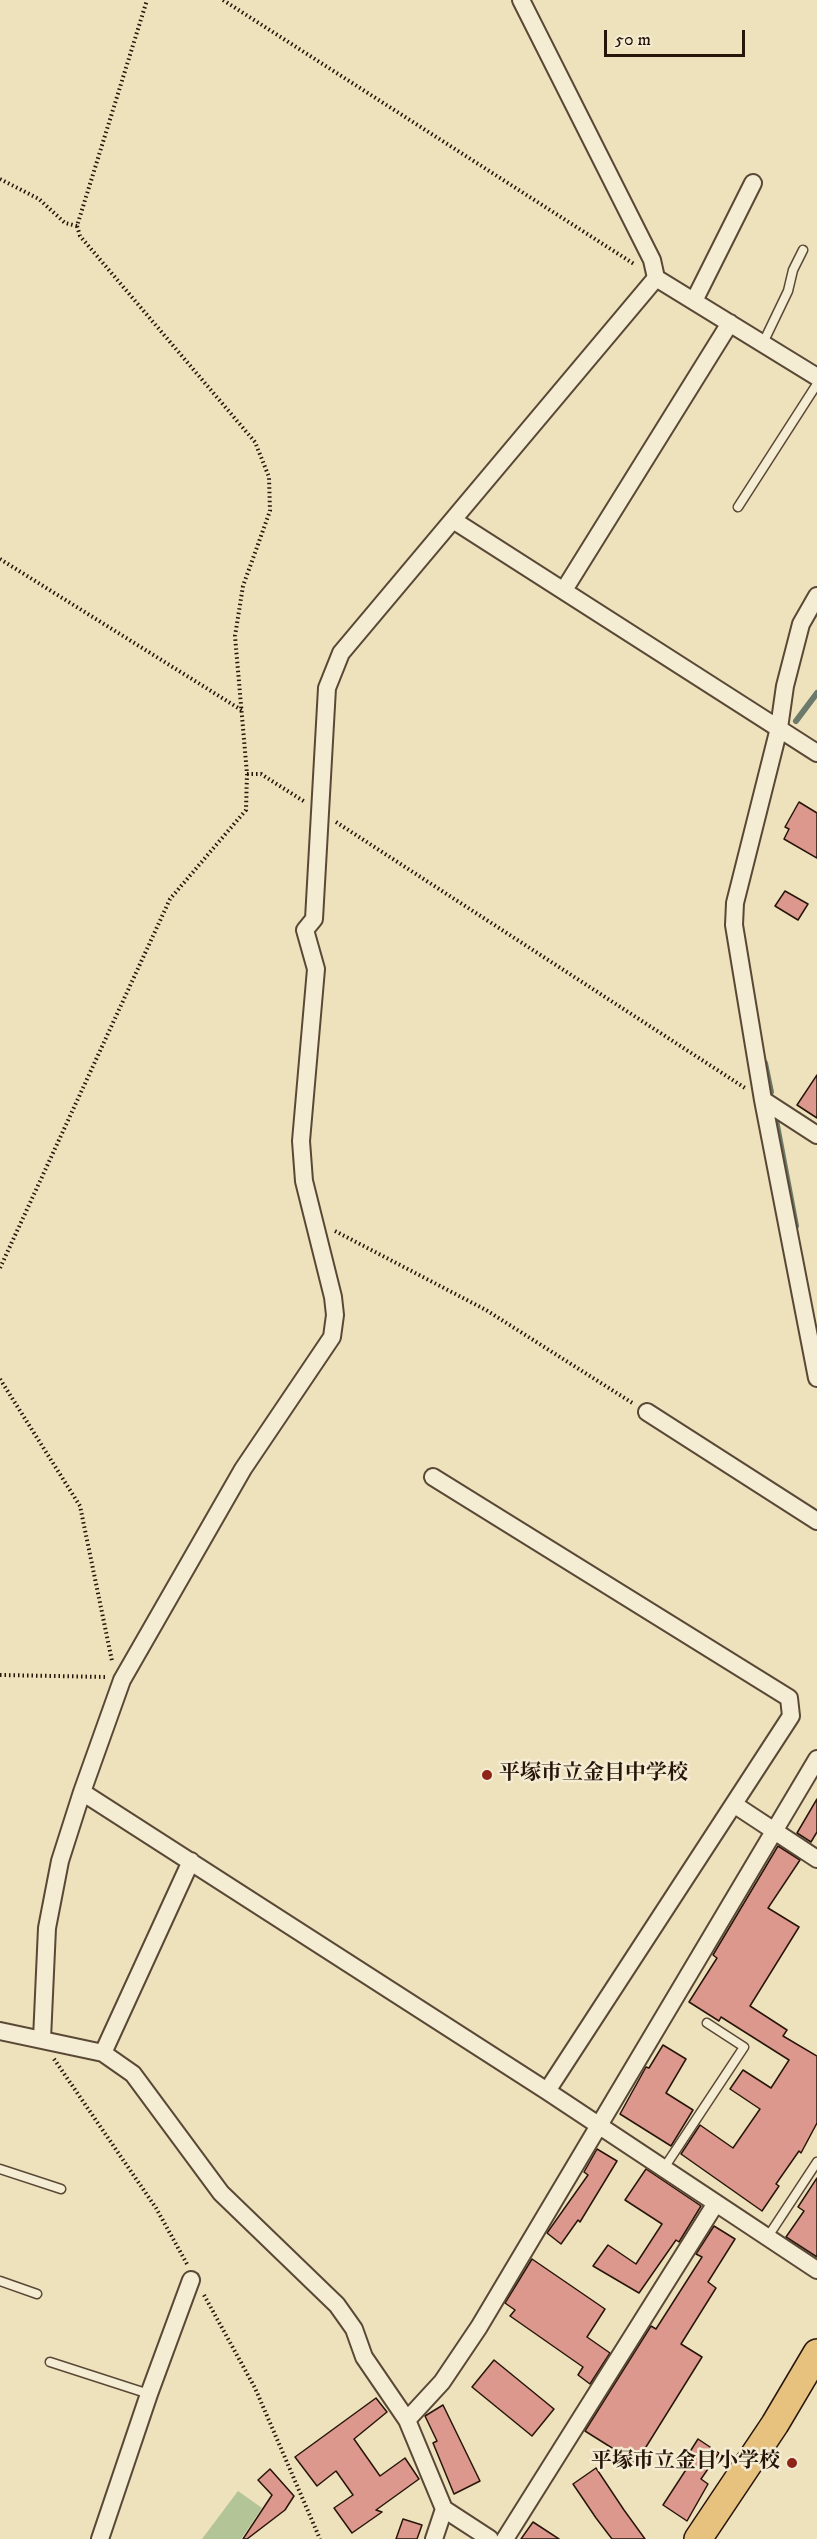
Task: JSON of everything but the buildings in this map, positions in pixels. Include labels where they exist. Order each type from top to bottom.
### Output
[{"type":"main road","points":[[698,2539],[774,2424],[817,2353]]},
{"type":"street","points":[[521,0],[652,260],[656,278],[817,377]]},
{"type":"street","points":[[694,301],[753,183]]},
{"type":"street","points":[[47,2040],[47,1928],[60,1862],[82,1792],[123,1680],[243,1468],[332,1337],[335,1315],[333,1297],[304,1181],[301,1141],[316,969],[305,930],[314,919],[327,688],[341,653],[656,278]]},
{"type":"street","points":[[564,590],[730,323]]},
{"type":"street","points":[[453,520],[817,753]]},
{"type":"street","points":[[817,596],[801,624],[785,686],[779,728],[735,903],[734,925],[764,1100],[817,1378]]},
{"type":"street","points":[[764,1100],[817,1135]]},
{"type":"street","points":[[647,1412],[817,1521]]},
{"type":"street","points":[[433,1477],[789,1698],[791,1716],[547,2091]]},
{"type":"street","points":[[406,2420],[442,2382],[479,2328],[772,1831],[817,1759]]},
{"type":"street","points":[[82,1792],[547,2091],[817,2270]]},
{"type":"street","points":[[735,1805],[817,1858]]},
{"type":"street","points":[[103,2053],[191,1861]]},
{"type":"street","points":[[0,2031],[103,2053],[133,2074],[221,2193],[337,2305],[354,2329],[364,2357],[406,2420],[444,2509],[490,2539]]},
{"type":"street","points":[[505,2539],[716,2203]]},
{"type":"street","points":[[100,2539],[148,2394],[192,2277]]},
{"type":"street","points":[[434,2539],[444,2509]]},
{"type":"lane","points":[[763,343],[788,291],[793,270],[803,250]]},
{"type":"lane","points":[[738,507],[817,384]]},
{"type":"lane","points":[[664,2168],[744,2047],[707,2023]]},
{"type":"lane","points":[[768,2238],[817,2162]]},
{"type":"lane","points":[[0,2169],[62,2189]]},
{"type":"lane","points":[[0,2281],[37,2294]]},
{"type":"lane","points":[[50,2362],[148,2394]]},
{"type":"path","points":[[0,1268],[170,899],[246,810],[248,774],[235,636],[243,586],[270,511],[269,477],[255,442],[80,236],[76,226],[147,0]]},
{"type":"path","points":[[223,0],[656,278]]},
{"type":"path","points":[[0,178],[39,199],[65,223],[76,226]]},
{"type":"path","points":[[0,559],[243,711]]},
{"type":"path","points":[[248,774],[261,774],[764,1100]]},
{"type":"path","points":[[316,1229],[332,1230],[486,1310],[647,1412]]},
{"type":"path","points":[[0,1379],[80,1506],[113,1665]]},
{"type":"path","points":[[0,1675],[115,1677]]},
{"type":"path","points":[[47,2040],[50,2053],[156,2208],[255,2388],[320,2539]]},
{"type":"green space","points":[[238,2491],[262,2508],[241,2539],[202,2539]]},
{"type":"waterway","points":[[796,721],[817,693]]},
{"type":"waterway","points":[[765,1063],[771,1092]]},
{"type":"waterway","points":[[776,1120],[796,1226]]},
{"type":"place","name":"平塚市立金目中学校","points":[[487,1775]]},
{"type":"place","name":"平塚市立金目小学校","points":[[792,2463]]}]
